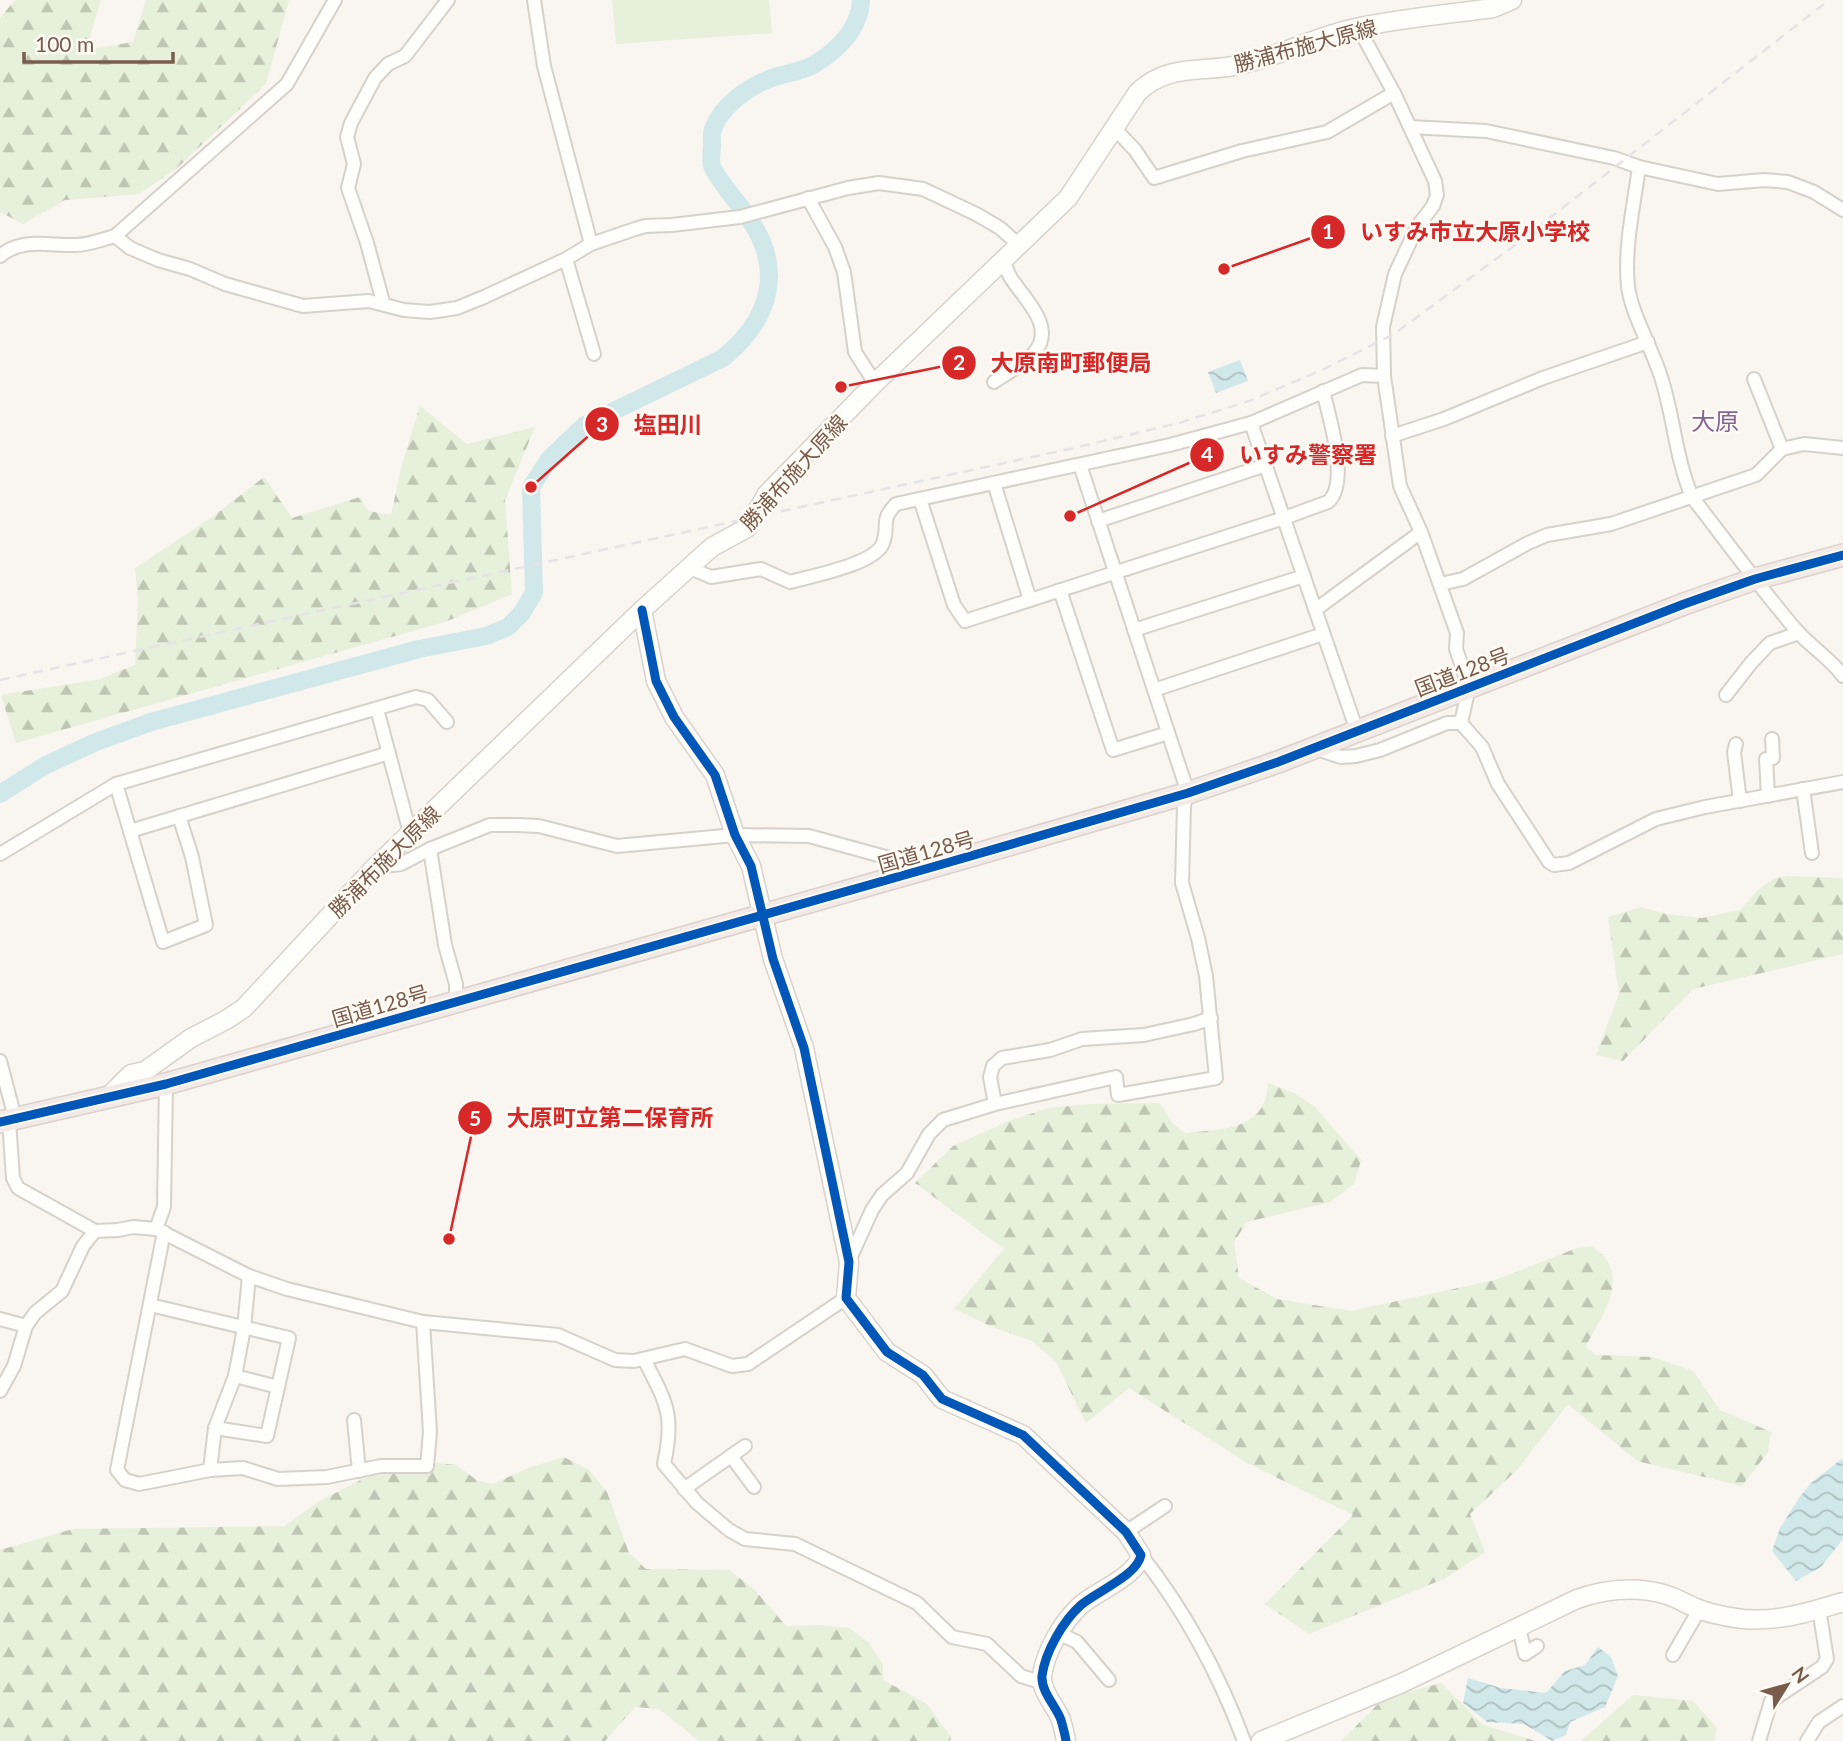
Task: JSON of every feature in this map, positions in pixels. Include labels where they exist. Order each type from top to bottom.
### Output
[{"type":"highway","name":"国道128号","points":[[8,1120],[166,1084],[929,869],[1188,793],[1313,748],[1684,604],[1755,579],[1843,555]]},
{"type":"street","points":[[0,256],[15,247],[33,243],[78,245],[115,236],[287,84],[335,0]]},
{"type":"street","points":[[383,302],[348,188],[354,164],[347,137],[351,123],[375,78],[388,65],[405,56],[447,0]]},
{"type":"street","points":[[534,0],[544,66],[591,244]]},
{"type":"street","name":"勝浦布施大原線","points":[[108,1097],[131,1074],[145,1071],[191,1038],[244,1008],[374,867],[642,610],[688,567],[721,541],[747,528],[768,494],[875,383],[1068,198],[1138,92],[1160,76],[1243,65],[1358,27],[1442,7],[1493,8],[1512,0]]},
{"type":"street","points":[[1358,27],[1394,93],[1435,181],[1437,195],[1433,206],[1418,227],[1395,274],[1383,327],[1384,376],[1400,486],[1421,532],[1457,633],[1456,649],[1469,687],[1461,723]]},
{"type":"street","points":[[1115,129],[1135,150],[1154,178],[1242,151],[1327,132],[1394,93]]},
{"type":"street","points":[[1410,127],[1486,131],[1614,158],[1639,167],[1718,184],[1763,180],[1788,182],[1814,191],[1843,210]]},
{"type":"street","points":[[1639,167],[1630,242],[1628,288],[1662,380],[1678,459],[1692,497],[1799,633],[1832,661],[1843,676]]},
{"type":"street","points":[[115,236],[130,248],[158,260],[190,269],[225,284],[303,306],[356,301],[383,302],[404,310],[430,312],[457,308],[565,259],[591,244],[645,226],[740,217],[808,198],[878,183],[923,189],[1000,228],[1020,246]]},
{"type":"street","points":[[808,198],[835,247],[845,272],[855,352],[875,383]]},
{"type":"street","points":[[565,259],[594,354]]},
{"type":"street","points":[[994,382],[1034,354],[1041,341],[1042,330],[1039,316],[1010,278],[1004,261]]},
{"type":"street","points":[[1392,436],[1444,419],[1543,378],[1648,342]]},
{"type":"street","points":[[688,567],[711,577],[761,569],[790,582],[870,558],[878,552],[883,543],[886,515],[897,504],[1170,445],[1251,422],[1362,375],[1384,376]]},
{"type":"street","points":[[1754,379],[1782,449]]},
{"type":"street","points":[[920,499],[954,605],[965,621],[1284,519],[1328,502],[1337,486],[1336,446],[1323,391]]},
{"type":"street","points":[[1251,422],[1357,731]]},
{"type":"street","points":[[1440,584],[1463,579],[1548,535],[1611,524],[1756,475],[1782,449],[1804,444],[1843,448]]},
{"type":"street","points":[[849,1262],[872,1210],[883,1195],[907,1173],[929,1134],[943,1120],[995,1104],[1116,1077],[1118,1095],[1216,1078],[1211,1018],[1198,938],[1182,883],[1185,805],[1188,793],[1080,464]]},
{"type":"street","points":[[1098,521],[1266,465]]},
{"type":"street","points":[[994,483],[1030,600]]},
{"type":"street","points":[[1315,610],[1421,532]]},
{"type":"street","points":[[1134,630],[1304,576]]},
{"type":"street","points":[[1060,590],[1113,750],[1168,733]]},
{"type":"street","points":[[642,610],[656,681],[674,717],[715,775],[735,835],[751,866],[773,959],[804,1048],[849,1262],[846,1298],[887,1352],[923,1375],[942,1399],[1023,1434],[1126,1532],[1180,1607],[1230,1703],[1244,1741]]},
{"type":"street","points":[[1726,695],[1770,643],[1799,633]]},
{"type":"street","points":[[1154,690],[1324,634]]},
{"type":"street","points":[[0,854],[116,784],[416,697],[428,700],[447,722]]},
{"type":"street","points":[[377,709],[410,833]]},
{"type":"street","points":[[1313,748],[1341,757],[1356,756],[1380,750],[1447,723],[1461,723],[1482,747],[1498,783],[1549,862],[1554,865],[1581,858],[1644,823],[1705,807],[1843,782]]},
{"type":"street","points":[[1768,796],[1766,759],[1773,758],[1772,739]]},
{"type":"street","points":[[1736,744],[1735,761],[1740,801]]},
{"type":"street","points":[[130,831],[389,753]]},
{"type":"street","points":[[116,784],[163,942],[206,925],[192,857],[179,816]]},
{"type":"street","points":[[1803,789],[1812,853]]},
{"type":"street","points":[[374,867],[401,864],[490,825],[539,826],[617,846],[735,835],[809,836],[929,869]]},
{"type":"street","points":[[430,849],[445,945],[456,984],[456,1002]]},
{"type":"street","points":[[995,1104],[990,1077],[993,1066],[1002,1058],[1050,1050],[1082,1040],[1144,1035],[1211,1018]]},
{"type":"street","points":[[0,1060],[13,1178],[18,1188],[95,1231],[133,1227],[160,1230],[249,1276],[287,1289],[424,1322],[558,1335],[615,1360],[634,1361],[685,1349],[732,1366],[748,1364],[846,1298]]},
{"type":"street","points":[[166,1084],[164,1207],[150,1305],[117,1470],[125,1480],[139,1484],[210,1470],[243,1468],[278,1479],[327,1477],[381,1466],[427,1466],[430,1432],[424,1322]]},
{"type":"street","points":[[0,1391],[14,1366],[26,1326],[35,1313],[62,1291],[83,1246],[95,1231]]},
{"type":"street","points":[[210,1470],[215,1428],[235,1376],[244,1328],[249,1276]]},
{"type":"street","points":[[150,1305],[289,1338],[267,1436],[215,1428]]},
{"type":"street","points":[[0,1319],[26,1326]]},
{"type":"street","points":[[644,1359],[666,1404],[670,1423],[664,1464],[684,1489],[729,1530],[745,1539],[795,1544],[917,1603],[952,1636],[987,1644],[1021,1676],[1043,1683]]},
{"type":"street","points":[[235,1376],[278,1387]]},
{"type":"street","points":[[354,1420],[359,1471]]},
{"type":"street","points":[[684,1489],[745,1446]]},
{"type":"street","points":[[731,1456],[754,1487]]},
{"type":"street","points":[[1126,1532],[1165,1506]]},
{"type":"street","points":[[1066,1741],[1060,1718],[1043,1683],[1042,1676],[1049,1652],[1081,1605],[1136,1567],[1141,1555]]},
{"type":"street","points":[[1261,1741],[1391,1688],[1577,1599],[1601,1591],[1637,1590],[1668,1595],[1699,1610],[1743,1619],[1771,1619],[1843,1602]]},
{"type":"street","points":[[1759,1741],[1771,1701],[1822,1667],[1828,1659],[1819,1609]]},
{"type":"street","points":[[1673,1655],[1699,1610]]},
{"type":"street","points":[[1519,1627],[1525,1654],[1537,1646]]},
{"type":"street","points":[[1060,1634],[1077,1642],[1109,1680]]},
{"type":"street","points":[[1807,1741],[1819,1722],[1843,1706]]},
{"type":"green space","points":[[15,0],[101,0],[86,50],[133,42],[146,0],[289,0],[266,84],[176,169],[139,194],[65,200],[23,224],[0,212],[0,18]]},
{"type":"green space","points":[[612,0],[769,0],[772,33],[616,44]]},
{"type":"green space","points":[[420,406],[467,444],[535,427],[505,500],[512,594],[445,622],[16,743],[1,695],[100,679],[135,665],[138,600],[135,568],[215,515],[264,477],[292,518],[360,497],[368,511],[391,515],[401,468]]},
{"type":"green space","points":[[1787,876],[1843,878],[1843,954],[1693,989],[1623,1061],[1596,1055],[1619,994],[1608,917],[1641,907],[1666,914],[1702,918],[1740,910],[1757,891],[1773,879]]},
{"type":"green space","points":[[1268,1083],[1294,1093],[1315,1107],[1361,1160],[1354,1184],[1330,1202],[1247,1222],[1234,1242],[1239,1278],[1277,1299],[1351,1311],[1495,1280],[1577,1248],[1592,1246],[1608,1262],[1613,1284],[1607,1306],[1586,1346],[1595,1355],[1652,1357],[1693,1371],[1720,1410],[1771,1432],[1768,1452],[1742,1486],[1637,1461],[1568,1404],[1517,1470],[1470,1514],[1485,1552],[1446,1578],[1309,1634],[1265,1604],[1353,1515],[1249,1464],[1129,1388],[1086,1423],[1056,1362],[1032,1341],[954,1309],[1004,1249],[915,1183],[953,1146],[1009,1121],[1048,1108],[1090,1104],[1160,1103],[1173,1124],[1185,1133],[1214,1130],[1240,1125],[1251,1119],[1260,1111]]},
{"type":"green space","points":[[564,1457],[589,1470],[607,1492],[629,1553],[646,1569],[729,1570],[754,1589],[786,1626],[849,1628],[868,1642],[883,1664],[883,1680],[927,1704],[951,1737],[950,1741],[699,1741],[659,1709],[635,1707],[605,1741],[0,1741],[0,1550],[73,1529],[285,1526],[318,1502],[380,1470],[408,1460],[456,1465],[478,1481],[493,1484],[528,1468]]},
{"type":"green space","points":[[1441,1683],[1483,1725],[1536,1741],[1341,1741],[1383,1699]]},
{"type":"green space","points":[[1633,1695],[1693,1701],[1717,1728],[1714,1741],[1581,1741]]},
{"type":"water","points":[[1240,360],[1248,381],[1216,393],[1208,372]]},
{"type":"water","points":[[1843,1458],[1843,1539],[1821,1567],[1796,1581],[1772,1551],[1780,1528],[1811,1483]]},
{"type":"water","points":[[1598,1647],[1611,1657],[1618,1676],[1605,1707],[1570,1722],[1566,1735],[1552,1741],[1524,1724],[1487,1722],[1463,1703],[1468,1678],[1501,1688],[1546,1693],[1565,1671],[1585,1665]]},
{"type":"waterway","points":[[0,794],[46,765],[96,742],[151,722],[419,649],[486,636],[508,627],[521,614],[534,593],[531,487],[550,458],[585,425],[723,358],[751,329],[760,313],[769,279],[768,261],[752,223],[712,166],[712,133],[717,120],[730,104],[754,86],[808,67],[830,53],[852,30],[860,11],[861,0]]},
{"type":"railway","points":[[0,680],[1074,448],[1179,423],[1249,401],[1324,369],[1394,334],[1515,245],[1829,0]]},
{"type":"cycle path","points":[[0,1122],[166,1084],[1188,793],[1278,762],[1684,604],[1755,579],[1843,555]]},
{"type":"cycle path","points":[[642,610],[656,681],[674,717],[715,775],[735,835],[751,866],[773,959],[804,1048],[849,1262],[846,1298],[887,1352],[923,1375],[942,1399],[1023,1435],[1126,1532],[1141,1555],[1132,1570],[1074,1612],[1047,1657],[1042,1682],[1059,1715],[1066,1741]]},
{"type":"place","name":"いすみ市立大原小学校","points":[[1224,269]]},
{"type":"place","name":"大原南町郵便局","points":[[841,387]]},
{"type":"place","name":"塩田川","points":[[531,487]]},
{"type":"place","name":"いすみ警察署","points":[[1070,516]]},
{"type":"place","name":"大原町立第二保育所","points":[[449,1239]]},
{"type":"district","name":"大原","points":[[1715,420]]}]
